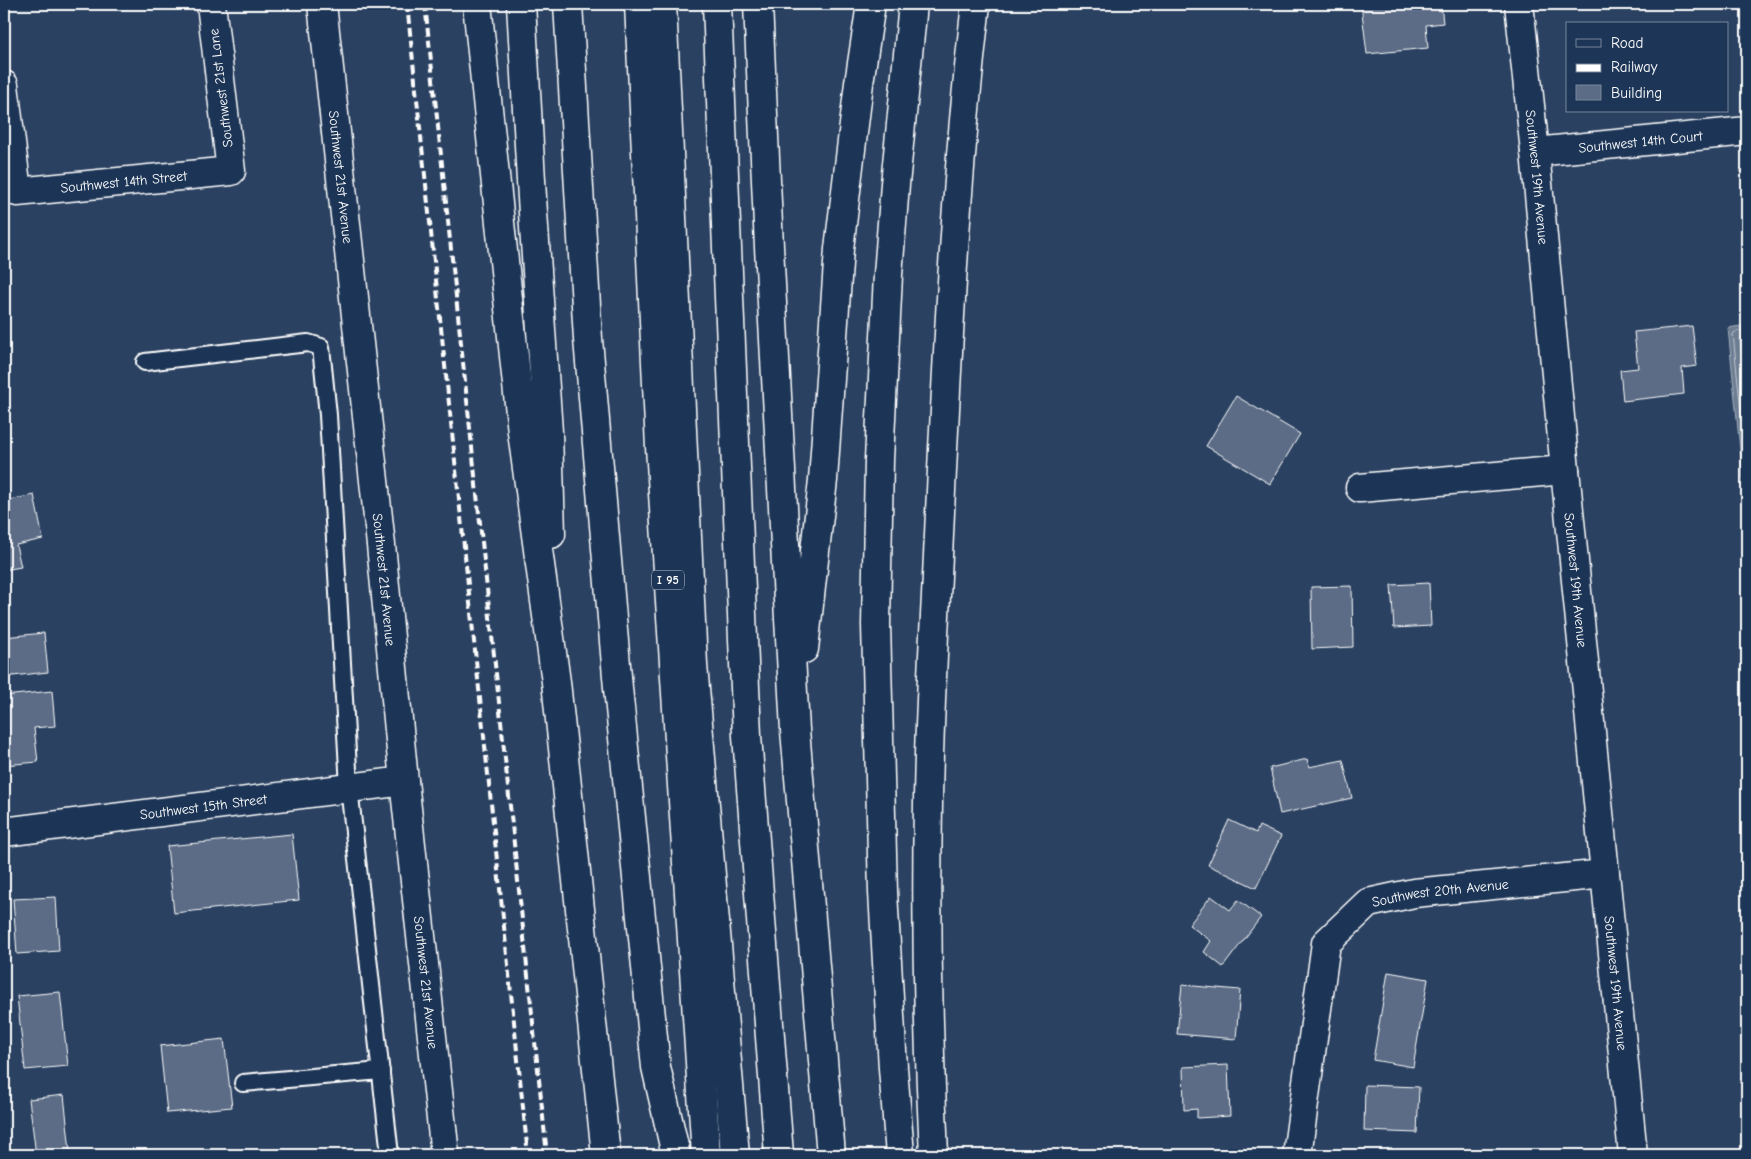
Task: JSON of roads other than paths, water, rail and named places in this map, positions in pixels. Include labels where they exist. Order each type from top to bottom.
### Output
[{"type":"main road","name":"Southwest 21st Lane","points":[[211,4],[231,171]]},
{"type":"main road","name":"Southwest 21st Avenue","points":[[322,4],[445,1155]]},
{"type":"main road","points":[[477,4],[522,432],[556,682],[606,1155]]},
{"type":"main road","points":[[521,4],[548,432],[556,682]]},
{"type":"main road","points":[[568,4],[588,339],[618,688],[656,1067],[676,1155]]},
{"type":"main road","name":"I 95","points":[[639,4],[662,485],[706,1155]]},
{"type":"main road","points":[[662,4],[693,665],[735,1155]]},
{"type":"main road","points":[[717,4],[747,736],[780,1155]]},
{"type":"main road","points":[[758,4],[795,730],[831,1155]]},
{"type":"main road","points":[[795,730],[822,480],[839,250],[859,83],[871,4]]},
{"type":"main road","points":[[900,1155],[884,922],[876,625],[879,460],[888,284],[895,184],[914,4]]},
{"type":"main road","points":[[934,1155],[927,906],[930,710],[951,316],[960,184],[976,4]]},
{"type":"main road","name":"Southwest 19th Avenue","points":[[1519,4],[1633,1155]]},
{"type":"main road","name":"Southwest 14th Street","points":[[4,85],[17,192],[231,171]]},
{"type":"main road","name":"Southwest 14th Court","points":[[1535,152],[1747,131]]},
{"type":"main road","points":[[1360,488],[1565,470]]},
{"type":"main road","name":"Southwest 15th Street","points":[[4,832],[404,781]]},
{"type":"main road","name":"Southwest 20th Avenue","points":[[1297,1155],[1326,943],[1368,903],[1414,893],[1605,874]]},
{"type":"lane","points":[[145,362],[308,343],[321,347],[329,424],[349,787],[390,1155]]},
{"type":"lane","points":[[243,1082],[381,1071]]},
{"type":"water","points":[[1747,325],[1747,521],[1728,328]]},
{"type":"railway","points":[[407,4],[528,1155]]},
{"type":"railway","points":[[425,4],[547,1155]]}]
